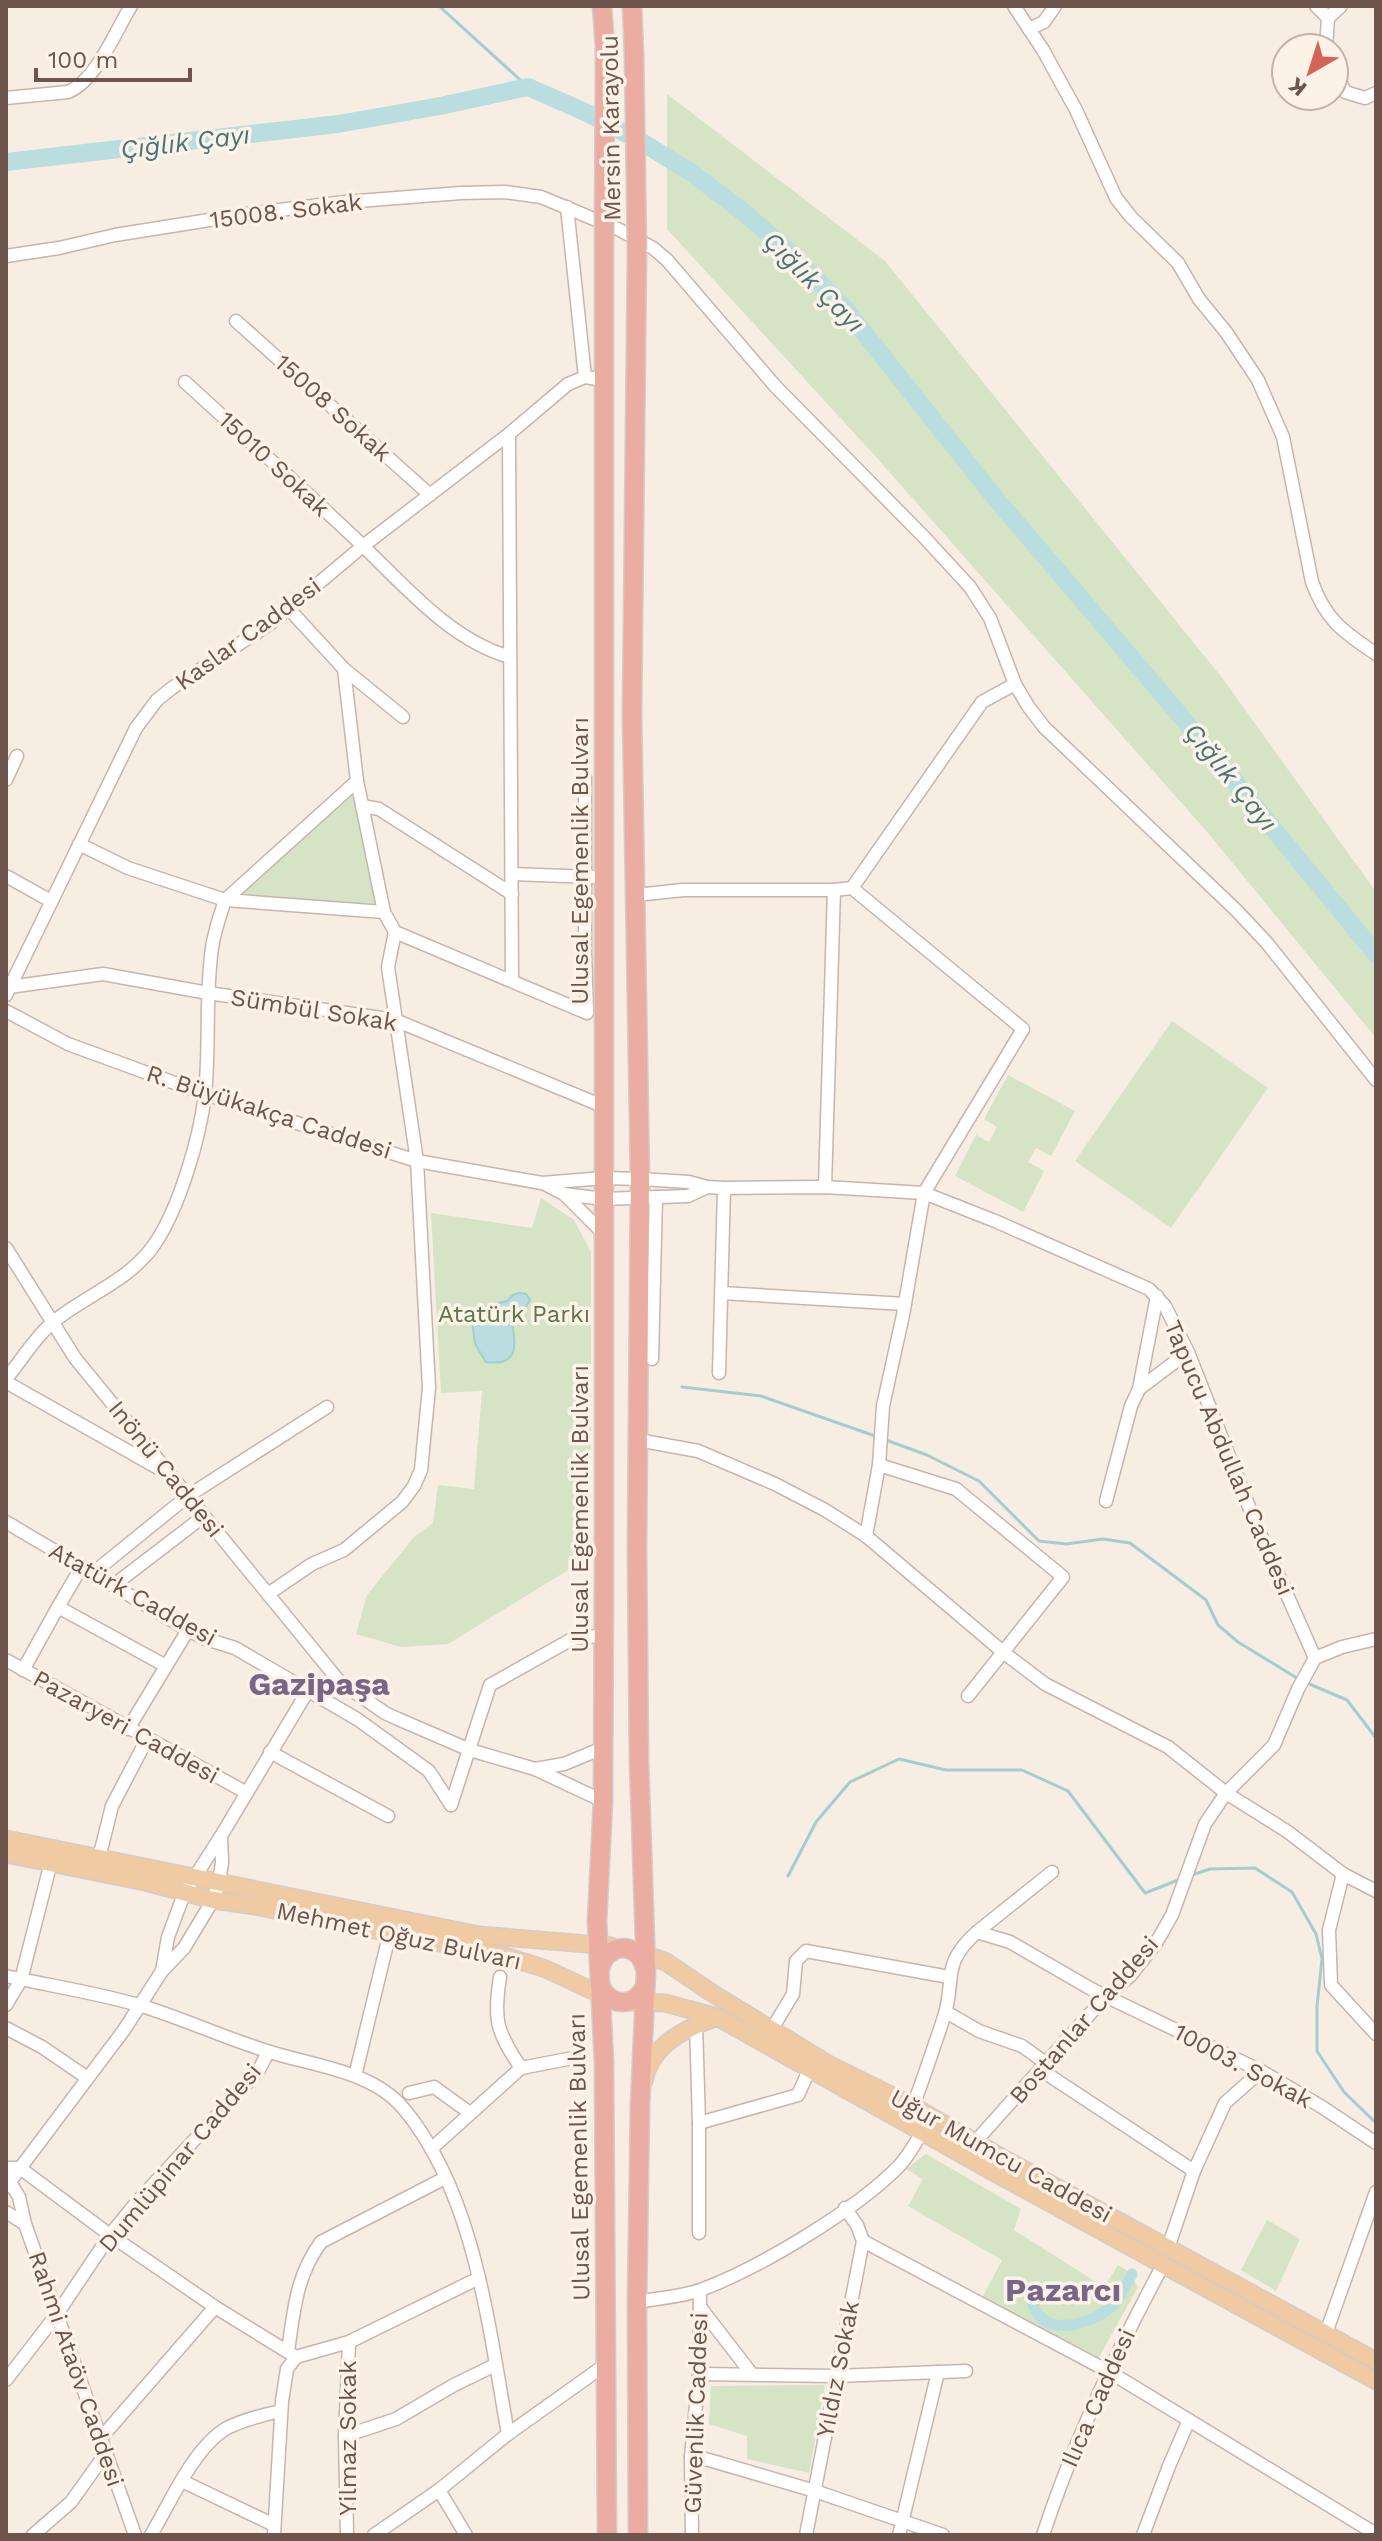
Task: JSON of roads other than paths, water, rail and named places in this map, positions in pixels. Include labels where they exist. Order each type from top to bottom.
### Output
[{"type":"highway","name":"Mersin Karayolu","points":[[602,6],[605,47],[604,242]]},
{"type":"highway","name":"Mersin Karayolu","points":[[632,6],[637,250],[632,713],[636,895]]},
{"type":"highway","name":"Ulusal Egemenlik Bulvarı","points":[[604,242],[594,877],[605,1107],[603,1801],[597,1944],[602,1986],[604,2077],[607,2535]]},
{"type":"highway","points":[[636,895],[645,1191],[638,1440],[638,2535]]},
{"type":"highway","points":[[607,1954],[637,1973],[615,2002],[602,1986],[607,1954]]},
{"type":"main road","points":[[6,1839],[97,1865]]},
{"type":"main road","points":[[6,1854],[51,1862],[97,1865]]},
{"type":"main road","name":"Mehmet Oğuz Bulvarı","points":[[97,1865],[193,1877],[479,1935],[597,1944],[637,1973]]},
{"type":"main road","name":"Mehmet Oğuz Bulvarı","points":[[97,1865],[184,1894],[505,1956],[602,1986]]},
{"type":"main road","name":"Uğur Mumcu Caddesi","points":[[1376,2361],[1326,2333],[1165,2256],[927,2124],[810,2068],[717,2017],[665,2003],[637,1973],[666,1962],[830,2065],[913,2106],[927,2124],[975,2142],[1165,2256],[1376,2381]]},
{"type":"main road","points":[[640,2106],[649,2064],[671,2039],[696,2024],[717,2017]]},
{"type":"street","points":[[6,98],[77,89],[91,74],[131,6]]},
{"type":"street","points":[[1014,6],[1076,110],[1116,198],[1178,263],[1199,299],[1258,380],[1283,437],[1312,582],[1320,606],[1336,624],[1376,654]]},
{"type":"street","points":[[1029,29],[1044,22],[1055,6]]},
{"type":"street","points":[[1316,6],[1328,18]]},
{"type":"street","points":[[1327,32],[1328,18],[1341,6]]},
{"type":"street","points":[[1350,94],[1365,98],[1376,93]]},
{"type":"street","name":"15008. Sokak","points":[[6,256],[115,235],[345,202],[461,193],[505,192],[541,197],[639,239],[667,260],[776,387],[970,587],[990,618],[1015,684],[1044,727],[1210,883],[1257,932],[1376,1080]]},
{"type":"street","points":[[567,207],[585,377],[604,380]]},
{"type":"street","name":"15008 Sokak","points":[[236,321],[430,495]]},
{"type":"street","name":"Kaslar Caddesi","points":[[8,991],[136,728],[157,700],[289,609],[363,546],[509,434],[568,384],[585,377]]},
{"type":"street","name":"15010 Sokak","points":[[185,382],[397,581],[448,624],[485,649],[510,657]]},
{"type":"street","points":[[509,434],[512,980]]},
{"type":"street","points":[[289,609],[344,669],[403,717]]},
{"type":"street","points":[[344,669],[357,781],[384,912],[395,932],[587,1013],[594,877],[585,777]]},
{"type":"street","points":[[852,888],[982,702],[1015,684]]},
{"type":"street","points":[[6,780],[17,756]]},
{"type":"street","points":[[171,1475],[6,1380],[52,1323],[124,1276],[152,1248],[174,1207],[192,1153],[205,1094],[212,945],[225,900],[357,781]]},
{"type":"street","points":[[362,806],[379,809],[512,894]]},
{"type":"street","points":[[79,844],[128,868],[225,900],[384,912]]},
{"type":"street","points":[[512,874],[594,877]]},
{"type":"street","points":[[6,876],[51,901]]},
{"type":"street","points":[[636,895],[683,890],[852,888],[1023,1029],[924,1193],[883,1412],[879,1465],[866,1536]]},
{"type":"street","points":[[825,1187],[834,890]]},
{"type":"street","points":[[268,1594],[312,1564],[344,1550],[402,1502],[421,1470],[429,1388],[417,1161],[388,967],[395,932]]},
{"type":"street","name":"Sümbül Sokak","points":[[8,991],[103,974],[208,993],[395,1020],[605,1107]]},
{"type":"street","name":"R. Büyükakça Caddesi","points":[[6,1011],[68,1044],[205,1094],[417,1161],[542,1183],[604,1178],[645,1191]]},
{"type":"street","name":"Tapucu Abdullah Caddesi","points":[[645,1191],[689,1182],[724,1188],[825,1187],[924,1193],[1149,1289],[1173,1321],[1188,1352],[1257,1527],[1315,1658]]},
{"type":"street","name":"R. Büyükakça Caddesi","points":[[542,1183],[564,1194],[604,1199],[645,1191]]},
{"type":"street","name":"Tapucu Abdullah Caddesi","points":[[645,1191],[688,1196],[707,1187]]},
{"type":"street","points":[[719,1373],[724,1188]]},
{"type":"street","points":[[645,1191],[652,1359]]},
{"type":"street","points":[[564,1194],[605,1235]]},
{"type":"street","name":"Inönü Caddesi","points":[[6,1248],[75,1358],[339,1681],[385,1713],[470,1750],[535,1769],[603,1801]]},
{"type":"street","points":[[722,1293],[905,1304]]},
{"type":"street","points":[[1106,1501],[1131,1406],[1139,1389],[1157,1296]]},
{"type":"street","points":[[1139,1389],[1188,1352]]},
{"type":"street","points":[[23,1670],[58,1607],[87,1570],[188,1496],[327,1407]]},
{"type":"street","points":[[638,1440],[698,1451],[775,1484],[825,1510],[866,1536],[1045,1684],[1168,1747],[1226,1793],[1288,1832],[1343,1874],[1376,1891]]},
{"type":"street","points":[[879,1465],[956,1489],[1063,1577],[968,1696]]},
{"type":"street","points":[[114,1585],[204,1516]]},
{"type":"street","name":"Atatürk Caddesi","points":[[6,1522],[188,1630],[235,1648],[357,1719],[429,1771],[451,1805],[470,1750]]},
{"type":"street","points":[[58,1607],[166,1666]]},
{"type":"street","points":[[128,1729],[188,1630]]},
{"type":"street","points":[[470,1750],[490,1685],[572,1639],[604,1635]]},
{"type":"street","points":[[1315,1658],[1342,1647],[1376,1639]]},
{"type":"street","name":"Bostanlar Caddesi","points":[[975,2142],[1106,1996],[1130,1976],[1167,1924],[1205,1824],[1226,1793],[1274,1745],[1315,1658]]},
{"type":"street","name":"Pazaryeri Caddesi","points":[[6,1660],[247,1793]]},
{"type":"street","points":[[162,1971],[168,1937],[193,1877],[309,1689],[339,1681]]},
{"type":"street","points":[[97,1865],[112,1806],[147,1739]]},
{"type":"street","points":[[535,1769],[564,1764],[603,1748]]},
{"type":"street","points":[[270,1752],[388,1816]]},
{"type":"street","points":[[25,2224],[19,2197],[8,2184],[141,2005],[162,1971],[184,1948],[213,1900],[219,1883],[221,1836]]},
{"type":"street","points":[[6,2005],[21,1980],[51,1862]]},
{"type":"street","points":[[913,2106],[946,2012],[949,1977],[955,1957],[964,1943],[1052,1872]]},
{"type":"street","points":[[1343,1874],[1329,1930],[1331,1985],[1376,2034]]},
{"type":"street","points":[[355,2076],[390,1932]]},
{"type":"street","name":"10003. Sokak","points":[[977,1932],[1010,1942],[1106,1996],[1261,2071],[1376,2143]]},
{"type":"street","points":[[772,2029],[793,1994],[796,1961],[806,1951],[949,1977]]},
{"type":"street","points":[[6,1976],[141,2005],[268,2052],[355,2076],[393,2097],[431,2149],[463,2223],[479,2278],[508,2434]]},
{"type":"street","points":[[500,1977],[496,2015],[501,2039],[521,2068]]},
{"type":"street","points":[[946,2012],[979,2031],[1022,2046],[1044,2067],[1194,2171]]},
{"type":"street","points":[[696,2024],[699,2233]]},
{"type":"street","points":[[6,2028],[42,2047],[86,2077]]},
{"type":"street","name":"Dumlüpinar Caddesi","points":[[6,2380],[57,2314],[110,2235],[259,2070],[268,2052]]},
{"type":"street","points":[[431,2149],[521,2068],[573,2058]]},
{"type":"street","points":[[699,2123],[798,2095],[810,2068]]},
{"type":"street","name":"Ilıca Caddesi","points":[[1043,2535],[1061,2481],[1108,2371],[1165,2256],[1194,2171],[1225,2103],[1261,2071]]},
{"type":"street","points":[[409,2093],[434,2087],[470,2113]]},
{"type":"street","points":[[637,2302],[700,2291],[746,2270],[845,2208],[900,2165],[927,2124]]},
{"type":"street","points":[[6,2168],[20,2168],[215,2307],[292,2354],[349,2342],[479,2278]]},
{"type":"street","points":[[182,2481],[274,2530],[281,2411],[292,2354],[298,2286],[310,2257],[321,2242],[445,2178]]},
{"type":"street","points":[[1326,2333],[1376,2192]]},
{"type":"street","points":[[845,2208],[863,2241],[1108,2371],[1372,2528]]},
{"type":"street","name":"Rahmi Ataöv Caddesi","points":[[6,2212],[25,2224],[135,2535]]},
{"type":"street","name":"Yıldız Sokak","points":[[806,2535],[863,2241]]},
{"type":"street","name":"Güvenlik Caddesi","points":[[692,2535],[691,2457],[699,2374],[700,2291]]},
{"type":"street","points":[[101,2438],[215,2307]]},
{"type":"street","points":[[700,2307],[751,2373]]},
{"type":"street","name":"Yilmaz Sokak","points":[[347,2535],[345,2436],[349,2342]]},
{"type":"street","points":[[345,2436],[396,2419],[495,2365]]},
{"type":"street","points":[[374,2535],[605,2365]]},
{"type":"street","points":[[699,2374],[836,2376],[966,2371]]},
{"type":"street","points":[[900,2528],[938,2372]]},
{"type":"street","points":[[151,2535],[182,2481],[211,2442],[225,2430],[249,2418],[281,2411]]},
{"type":"street","points":[[1143,2535],[1189,2420]]},
{"type":"street","points":[[33,2535],[71,2502],[106,2453]]},
{"type":"street","points":[[691,2457],[815,2491],[900,2528],[943,2535]]},
{"type":"street","points":[[439,2490],[466,2535]]},
{"type":"water","points":[[519,1293],[526,1294],[530,1300],[511,1318],[514,1350],[506,1360],[486,1362],[475,1344],[472,1322],[483,1307],[507,1301]]},
{"type":"waterway","points":[[439,6],[528,87]]},
{"type":"waterway","name":"Çığlık Çayı","points":[[6,162],[338,124],[528,87],[640,141],[692,173],[747,215],[798,260],[846,310],[992,494],[1174,708],[1376,954]]},
{"type":"waterway","points":[[682,1387],[761,1396],[878,1437]]},
{"type":"waterway","points":[[886,1440],[927,1455],[979,1481],[1039,1541],[1066,1544],[1103,1539],[1130,1543],[1206,1600],[1218,1625],[1238,1642],[1300,1680]]},
{"type":"waterway","points":[[1307,1683],[1347,1700],[1376,1738]]},
{"type":"waterway","points":[[788,1876],[816,1822],[850,1782],[899,1759],[946,1770],[1022,1770],[1068,1791],[1145,1893],[1181,1879]]},
{"type":"waterway","points":[[1192,1875],[1210,1869],[1255,1868],[1292,1892],[1316,1934],[1322,1959],[1317,2006],[1317,2051],[1344,2092],[1376,2123]]},
{"type":"waterway","points":[[1029,2294],[1045,2321],[1062,2325],[1083,2322],[1110,2308],[1132,2274]]},
{"type":"district","name":"Gazipaşa","points":[[319,1684]]},
{"type":"district","name":"Pazarcı","points":[[1063,2290]]},
{"type":"park label","name":"Atatürk Parkı","points":[[514,1314]]}]
